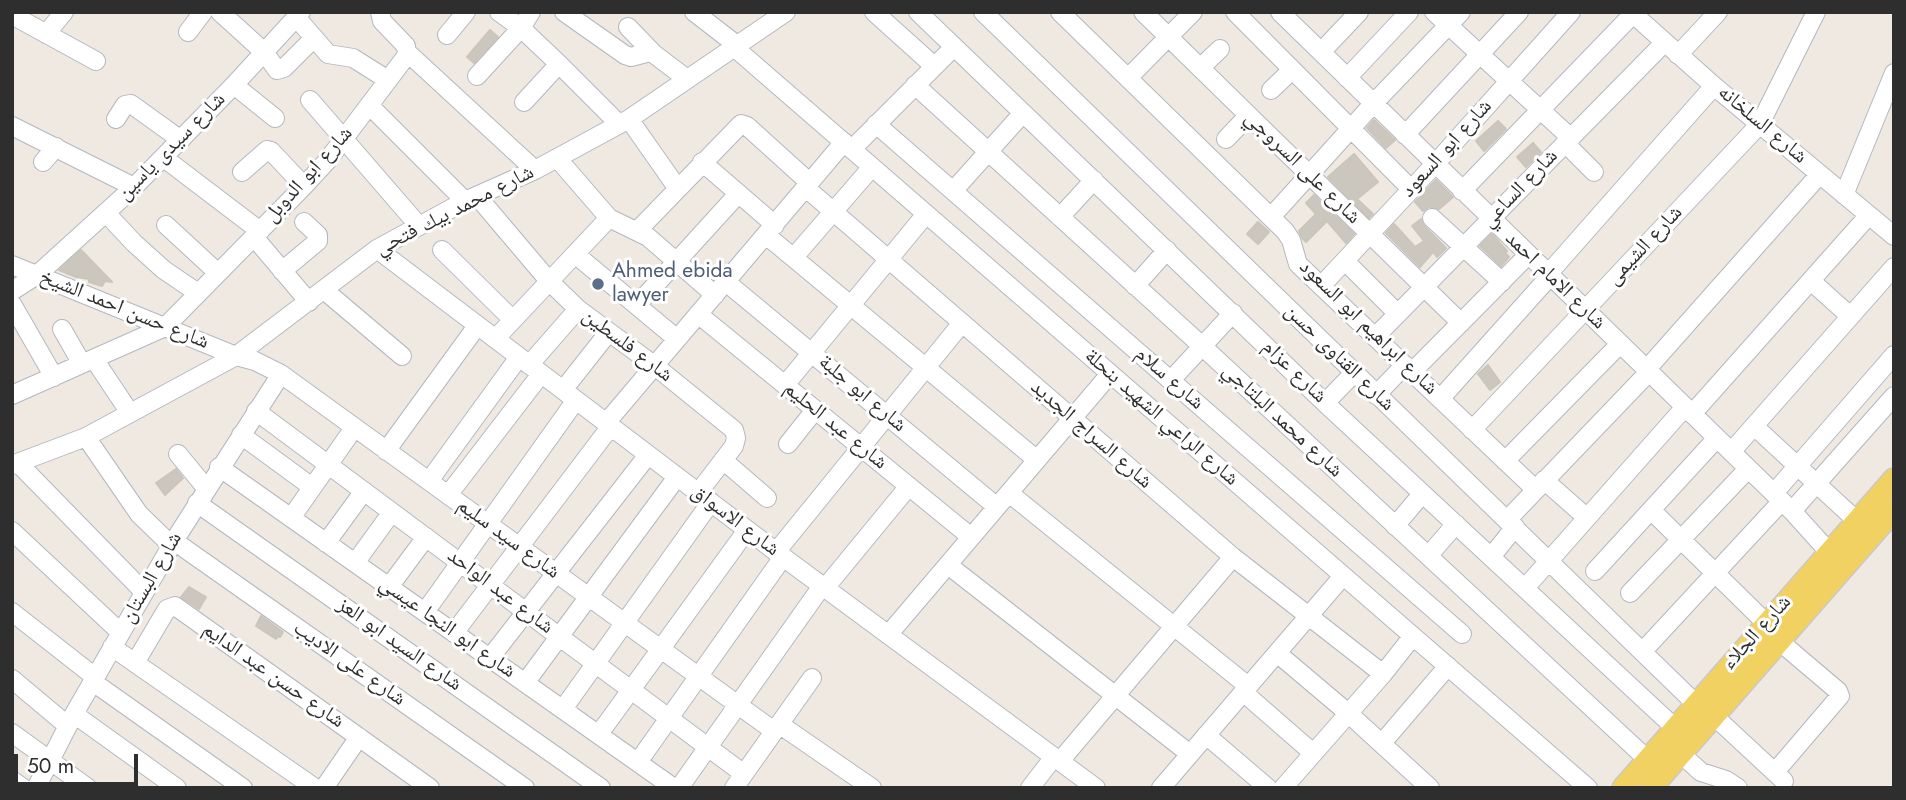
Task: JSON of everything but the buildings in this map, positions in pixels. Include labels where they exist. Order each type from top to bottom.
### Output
[{"type":"main road","name":"شارع الجلاء","points":[[1623,788],[1894,479]]},
{"type":"main road","name":"شارع الجلاء","points":[[1651,788],[1894,510]]},
{"type":"street","points":[[46,34],[64,12]]},
{"type":"street","points":[[188,32],[203,12]]},
{"type":"street","points":[[220,12],[264,52],[284,76],[314,38]]},
{"type":"street","points":[[380,12],[382,21],[406,46],[408,53],[535,170]]},
{"type":"street","points":[[447,36],[466,12]]},
{"type":"street","points":[[499,12],[624,121],[678,188]]},
{"type":"street","points":[[477,76],[521,29],[531,12]]},
{"type":"street","name":"شارع الراعي الشهيد بنحلة","points":[[694,12],[1588,788]]},
{"type":"street","name":"شارع محمد بيك فتحي","points":[[15,464],[86,437],[236,356],[377,249],[471,199],[535,170],[624,121],[786,12]]},
{"type":"street","points":[[874,12],[934,66]]},
{"type":"street","name":"شارع عزام","points":[[918,12],[1325,403],[1674,727]]},
{"type":"street","name":"شارع القناوى حسن","points":[[983,12],[1695,703]]},
{"type":"street","name":"شارع ابراهيم ابو السعود","points":[[1060,12],[1271,218],[1291,240],[1298,264],[1505,461],[1586,517]]},
{"type":"street","name":"شارع على السروجي","points":[[1143,12],[1461,323]]},
{"type":"street","points":[[1128,78],[1193,12]]},
{"type":"street","points":[[1235,12],[1411,189]]},
{"type":"street","points":[[1321,52],[1359,12]]},
{"type":"street","points":[[1347,78],[1409,12]]},
{"type":"street","points":[[1434,12],[1454,19],[1480,54],[1540,110],[1594,172]]},
{"type":"street","points":[[1405,135],[1519,12]]},
{"type":"street","name":"شارع ابو السعود","points":[[1322,285],[1571,12]]},
{"type":"street","name":"شارع الساعي","points":[[1376,336],[1568,140],[1671,49],[1718,12]]},
{"type":"street","name":"شارع الشيمى","points":[[1472,430],[1760,124],[1816,12]]},
{"type":"street","points":[[1462,191],[1632,13]]},
{"type":"street","name":"شارع السلخانه","points":[[1632,13],[1714,86],[1894,236]]},
{"type":"street","points":[[299,14],[328,54],[353,58],[388,80]]},
{"type":"street","name":"شارع سيدى ياسين","points":[[12,291],[37,275],[134,187],[299,14]]},
{"type":"street","name":"شارع الامام احمد","points":[[1286,14],[1347,78],[1717,438],[1829,552]]},
{"type":"street","points":[[12,15],[96,61]]},
{"type":"street","points":[[576,16],[625,55],[631,57],[650,52],[654,54]]},
{"type":"street","points":[[1271,218],[1373,103],[1454,19]]},
{"type":"street","points":[[628,27],[654,54],[687,79]]},
{"type":"street","points":[[454,633],[608,425],[698,314],[808,186],[954,47]]},
{"type":"street","points":[[1200,68],[1220,49]]},
{"type":"street","name":"شارع ابو الدوبل","points":[[165,327],[304,186],[344,139],[408,53]]},
{"type":"street","points":[[524,102],[559,64]]},
{"type":"street","points":[[1271,90],[1292,70]]},
{"type":"street","points":[[1844,195],[1894,73]]},
{"type":"street","points":[[234,85],[275,118]]},
{"type":"street","name":"شارع محمد البلتاجي","points":[[915,85],[1202,346],[1647,759]]},
{"type":"street","points":[[1440,399],[1714,86]]},
{"type":"street","points":[[310,100],[419,226]]},
{"type":"street","points":[[116,119],[125,105],[131,104],[181,140]]},
{"type":"street","name":"شارع فلسطين","points":[[369,106],[471,199],[578,309],[655,366],[734,430],[734,446],[723,460],[704,498],[625,623],[563,709]]},
{"type":"street","points":[[953,191],[1023,113]]},
{"type":"street","points":[[1226,139],[1248,116]]},
{"type":"street","name":"شارع سلام","points":[[876,124],[1462,634]]},
{"type":"street","name":"شارع السراج الجديد","points":[[702,162],[737,126],[744,125],[834,211],[1072,419],[1233,557],[1383,674]]},
{"type":"street","points":[[12,126],[134,187]]},
{"type":"street","points":[[43,162],[56,147]]},
{"type":"street","points":[[242,172],[267,150],[304,186]]},
{"type":"street","points":[[164,158],[257,234],[282,271],[309,302]]},
{"type":"street","points":[[495,339],[609,218],[557,158]]},
{"type":"street","points":[[638,230],[702,162],[738,194],[794,257],[1037,460]]},
{"type":"street","points":[[794,257],[872,167]]},
{"type":"street","points":[[1491,557],[1540,485],[1648,371],[1820,174]]},
{"type":"street","points":[[1060,217],[1094,180]]},
{"type":"street","points":[[637,304],[738,194]]},
{"type":"street","points":[[106,213],[164,270],[198,293]]},
{"type":"street","points":[[785,385],[926,214]]},
{"type":"street","points":[[1525,589],[1586,517],[1811,281],[1869,215]]},
{"type":"street","name":"شارع ابو جلبة","points":[[609,218],[638,230],[676,261],[811,353],[887,415],[1174,626],[1314,753]]},
{"type":"street","points":[[1432,218],[1502,282]]},
{"type":"street","points":[[282,271],[318,241],[317,235],[304,222]]},
{"type":"street","points":[[166,225],[218,273]]},
{"type":"street","name":"شارع الاسواق","points":[[377,249],[704,498],[1096,788]]},
{"type":"street","points":[[442,250],[513,320]]},
{"type":"street","points":[[1135,286],[1167,250]]},
{"type":"street","points":[[575,254],[677,339]]},
{"type":"street","points":[[1376,395],[1461,323],[1528,255]]},
{"type":"street","points":[[1345,261],[1398,314]]},
{"type":"street","name":"شارع حسن احمد الشيخ","points":[[12,265],[236,356]]},
{"type":"street","points":[[1731,452],[1894,267]]},
{"type":"street","points":[[1811,281],[1850,316]]},
{"type":"street","points":[[324,290],[402,356]]},
{"type":"street","points":[[12,304],[54,377]]},
{"type":"street","points":[[429,481],[578,309]]},
{"type":"street","points":[[1171,380],[1233,313]]},
{"type":"street","name":"شارع عبد الحليم","points":[[698,314],[971,537]]},
{"type":"street","points":[[638,762],[779,554],[861,447],[962,323]]},
{"type":"street","points":[[386,451],[477,326]]},
{"type":"street","points":[[12,395],[165,327]]},
{"type":"street","points":[[62,329],[130,413]]},
{"type":"street","points":[[425,612],[487,524],[608,333]]},
{"type":"street","points":[[1505,461],[1620,344]]},
{"type":"street","points":[[1782,502],[1797,466],[1894,355]]},
{"type":"street","name":"شارع سيد سليم","points":[[236,356],[255,361],[281,374],[738,705],[872,788]]},
{"type":"street","points":[[448,495],[530,365]]},
{"type":"street","points":[[1325,403],[1354,373]]},
{"type":"street","name":"شارع البستان","points":[[36,788],[71,720],[172,543],[281,374]]},
{"type":"street","points":[[888,635],[1110,374]]},
{"type":"street","points":[[1642,652],[1782,502],[1816,483],[1894,396]]},
{"type":"street","points":[[788,444],[816,410]]},
{"type":"street","name":"شارع عبد الواحد","points":[[256,411],[708,747],[739,783]]},
{"type":"street","points":[[1754,426],[1857,521]]},
{"type":"street","points":[[291,518],[354,428]]},
{"type":"street","points":[[240,435],[312,487]]},
{"type":"street","name":"شارع على الاديب","points":[[86,437],[139,514],[172,543],[525,788]]},
{"type":"street","points":[[1595,572],[1717,438]]},
{"type":"street","name":"شارع السيد ابو العز","points":[[178,454],[201,496],[601,788]]},
{"type":"street","points":[[490,658],[648,454]]},
{"type":"street","points":[[723,460],[766,498]]},
{"type":"street","points":[[15,464],[144,592]]},
{"type":"street","name":"شارع ابو النجا عيسي","points":[[219,467],[677,788]]},
{"type":"street","points":[[1630,593],[1748,469]]},
{"type":"street","points":[[525,683],[677,477]]},
{"type":"street","points":[[677,788],[823,587],[909,486]]},
{"type":"street","points":[[326,543],[364,491]]},
{"type":"street","points":[[1395,526],[1422,494]]},
{"type":"street","points":[[1651,510],[1766,624]]},
{"type":"street","points":[[355,563],[392,512]]},
{"type":"street","points":[[1428,556],[1456,524]]},
{"type":"street","points":[[599,734],[747,530]]},
{"type":"street","points":[[12,531],[120,634],[135,663],[315,788]]},
{"type":"street","points":[[389,587],[426,537]]},
{"type":"street","points":[[1030,788],[1115,696],[1233,557]]},
{"type":"street","points":[[948,565],[1190,754]]},
{"type":"street","points":[[1161,788],[1343,576]]},
{"type":"street","name":"شارع حسن عبد الدايم","points":[[135,663],[167,609],[175,606],[430,788]]},
{"type":"street","points":[[12,612],[94,680],[243,788]]},
{"type":"street","points":[[120,634],[150,638]]},
{"type":"street","points":[[1283,788],[1413,636]]},
{"type":"street","points":[[1714,716],[1780,776],[1840,696],[1838,691],[1779,641]]},
{"type":"street","points":[[1277,653],[1430,788]]},
{"type":"street","points":[[1382,743],[1448,666]]},
{"type":"street","points":[[739,783],[812,678]]},
{"type":"street","points":[[12,679],[177,788]]},
{"type":"street","points":[[12,733],[88,788]]},
{"type":"street","points":[[1206,735],[1268,788]]},
{"type":"street","points":[[324,788],[359,737]]},
{"type":"street","points":[[1681,754],[1711,781],[1726,780],[1738,788]]},
{"type":"street","points":[[12,780],[23,788]]},
{"type":"place","name":"Ahmed ebida lawyer","points":[[598,284]]}]
